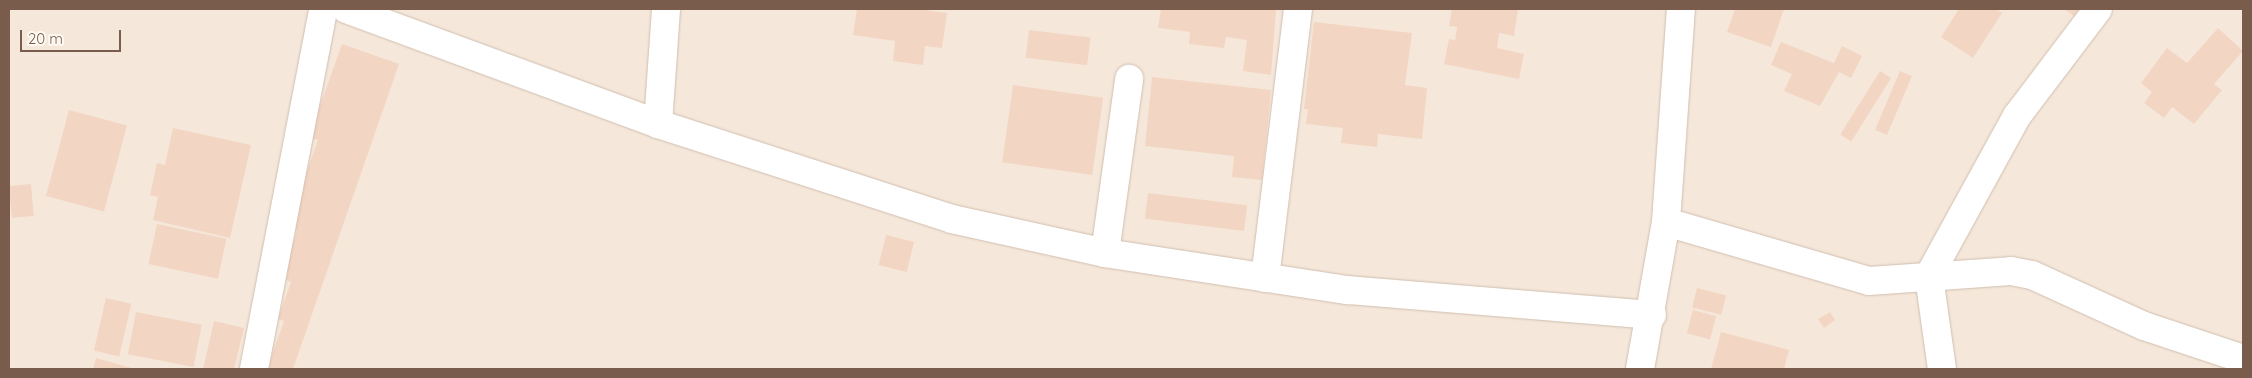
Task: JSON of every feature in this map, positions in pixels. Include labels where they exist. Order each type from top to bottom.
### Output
[{"type":"street","points":[[254,369],[323,9]]},
{"type":"street","points":[[346,9],[658,124],[952,219],[1105,253],[1348,290],[1652,314]]},
{"type":"street","points":[[658,124],[666,9]]},
{"type":"street","points":[[1265,278],[1298,9]]},
{"type":"street","points":[[1640,369],[1652,314],[1666,222],[1681,9]]},
{"type":"street","points":[[1942,369],[1929,276],[2017,116],[2098,9]]},
{"type":"street","points":[[1105,253],[1129,79]]},
{"type":"street","points":[[1666,222],[1869,281],[2011,271],[2032,275],[2144,326],[2243,360]]},
{"type":"shaded area","points":[[9,9],[2243,9],[2243,369],[9,369]]},
{"type":"building","points":[[857,9],[917,9],[947,13],[942,48],[925,46],[923,65],[893,61],[895,41],[853,35]]},
{"type":"building","points":[[1161,9],[1276,10],[1271,75],[1243,71],[1247,40],[1226,37],[1224,48],[1189,44],[1190,32],[1158,28]]},
{"type":"building","points":[[1452,9],[1518,9],[1514,36],[1499,33],[1497,48],[1524,54],[1519,79],[1444,64],[1449,39],[1455,40],[1457,27],[1449,26]]},
{"type":"building","points":[[1735,9],[1784,9],[1771,47],[1727,32]]},
{"type":"building","points":[[1959,9],[1996,9],[2002,13],[1973,58],[1941,37]]},
{"type":"building","points":[[2064,9],[2080,9],[2074,16]]},
{"type":"building","points":[[1314,22],[1412,33],[1405,85],[1427,88],[1422,139],[1378,134],[1377,147],[1341,143],[1343,128],[1306,124],[1308,109],[1304,109]]},
{"type":"building","points":[[2218,28],[2243,51],[2214,84],[2222,90],[2194,124],[2172,107],[2164,118],[2144,103],[2152,92],[2141,83],[2167,48],[2187,63]]},
{"type":"building","points":[[1029,30],[1091,38],[1087,65],[1026,58]]},
{"type":"building","points":[[1781,42],[1834,63],[1842,46],[1862,56],[1851,78],[1839,72],[1820,106],[1784,91],[1792,74],[1771,65]]},
{"type":"building","points":[[342,44],[399,64],[293,369],[267,369],[284,321],[278,319],[291,282],[281,278],[297,231],[287,227],[318,140],[309,137]]},
{"type":"building","points":[[1880,71],[1891,78],[1851,141],[1840,135]]},
{"type":"building","points":[[1900,71],[1912,76],[1887,135],[1875,130]]},
{"type":"building","points":[[1152,77],[1271,90],[1262,180],[1232,177],[1234,156],[1145,146]]},
{"type":"building","points":[[1013,85],[1103,98],[1092,175],[1002,162]]},
{"type":"building","points":[[69,110],[127,126],[104,211],[46,196]]},
{"type":"building","points":[[173,128],[251,145],[230,238],[153,220],[158,197],[150,195],[157,163],[165,165]]},
{"type":"building","points":[[31,184],[34,216],[12,218],[9,186]]},
{"type":"building","points":[[1148,193],[1247,205],[1244,231],[1145,219]]},
{"type":"building","points":[[157,224],[226,239],[218,279],[148,264]]},
{"type":"building","points":[[886,235],[914,242],[907,272],[879,265]]},
{"type":"building","points":[[1697,288],[1726,295],[1721,315],[1692,307]]},
{"type":"building","points":[[106,298],[131,304],[119,356],[94,351]]},
{"type":"building","points":[[1693,310],[1716,316],[1710,339],[1687,333]]},
{"type":"building","points":[[136,312],[202,325],[194,367],[128,354]]},
{"type":"building","points":[[1830,312],[1835,320],[1824,328],[1818,319]]},
{"type":"building","points":[[214,321],[244,328],[234,369],[203,369]]},
{"type":"building","points":[[1721,332],[1789,350],[1784,369],[1711,369]]},
{"type":"building","points":[[96,358],[135,369],[93,369]]}]
